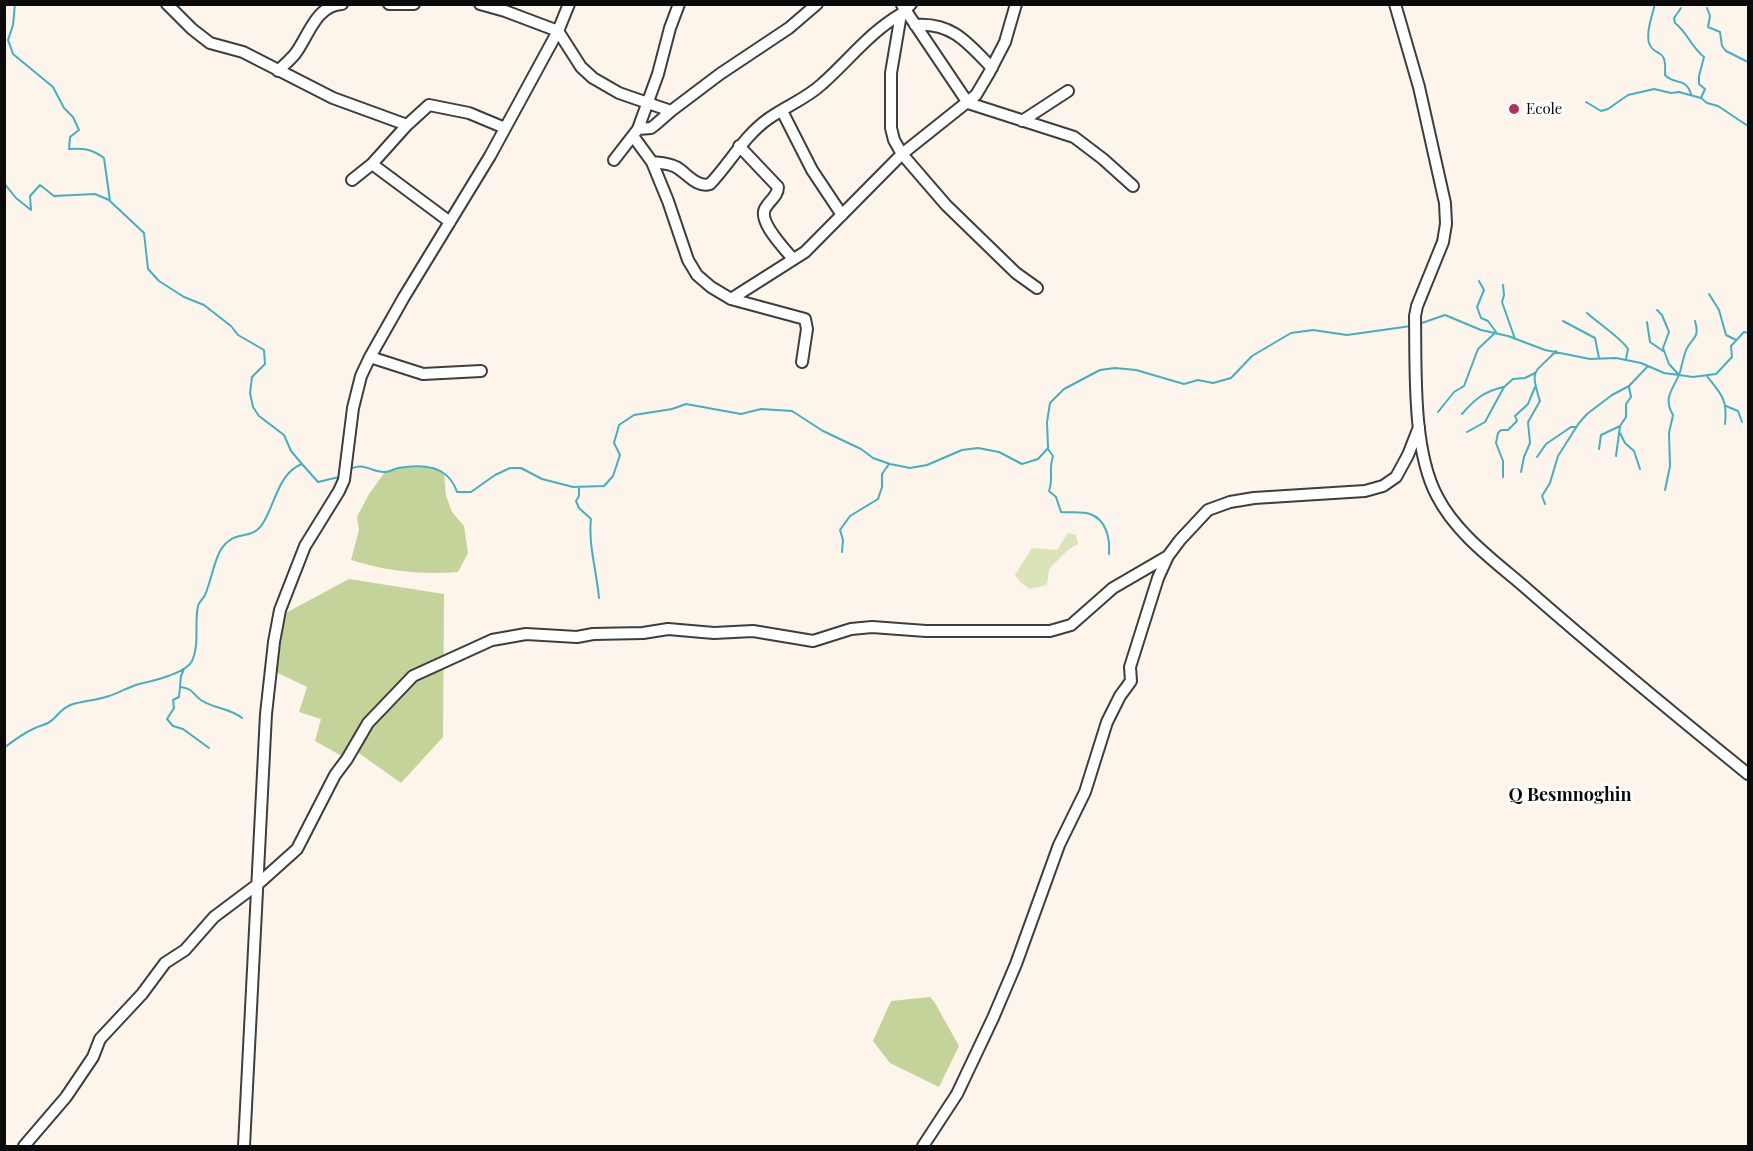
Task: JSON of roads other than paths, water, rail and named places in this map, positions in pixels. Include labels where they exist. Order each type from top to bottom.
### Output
[{"type":"street","points":[[167,4],[210,43],[243,52],[347,104],[407,125]]},
{"type":"street","points":[[278,71],[294,55],[323,4]]},
{"type":"street","points":[[318,16],[342,4]]},
{"type":"street","points":[[389,4],[414,4]]},
{"type":"street","points":[[480,4],[558,31],[581,67],[592,78],[619,93],[671,111]]},
{"type":"street","points":[[244,1146],[266,714],[280,610],[305,546],[344,480],[353,408],[361,376],[370,357],[505,128],[558,31],[569,4]]},
{"type":"street","points":[[614,160],[636,132],[648,103],[679,4]]},
{"type":"street","points":[[636,132],[651,128],[730,67],[789,28],[817,4]]},
{"type":"street","points":[[731,299],[805,252],[902,154],[976,95],[1005,42],[1016,4]]},
{"type":"street","points":[[1395,4],[1419,87],[1445,203],[1446,224],[1443,242],[1415,316],[1419,427],[1425,458],[1436,494],[1450,518],[1470,539],[1554,613],[1749,774]]},
{"type":"street","points":[[905,8],[968,103],[1074,137],[1133,186]]},
{"type":"street","points":[[652,162],[673,166],[696,183],[710,184],[739,147],[768,118],[821,85],[862,43],[905,8]]},
{"type":"street","points":[[905,8],[891,73],[891,128],[894,140],[902,154],[946,206],[1016,273],[1037,288]]},
{"type":"street","points":[[915,25],[938,25],[948,30],[973,48],[992,68]]},
{"type":"street","points":[[1022,121],[1068,91]]},
{"type":"street","points":[[352,180],[372,164],[407,125],[429,105],[469,113],[505,128]]},
{"type":"street","points":[[782,111],[812,170],[842,215]]},
{"type":"street","points":[[636,132],[652,162],[692,268],[711,287],[731,299],[805,319],[807,329],[802,362]]},
{"type":"street","points":[[739,147],[778,188],[778,193],[764,209],[763,218],[793,260]]},
{"type":"street","points":[[372,164],[450,222]]},
{"type":"street","points":[[370,357],[423,374],[481,371]]},
{"type":"street","points":[[923,1146],[957,1095],[1012,974],[1059,845],[1085,792],[1107,722],[1120,696],[1131,681],[1130,666],[1158,578],[1168,556],[1208,510],[1230,502],[1254,498],[1365,491],[1383,486],[1396,477],[1419,427]]},
{"type":"street","points":[[24,1146],[66,1096],[93,1057],[100,1039],[142,993],[165,963],[185,950],[214,916],[258,884],[297,849],[335,775],[368,723],[413,676],[492,640],[525,634],[577,637],[668,629],[706,633],[753,631],[813,641],[851,629],[872,627],[926,631],[1050,631],[1071,625],[1113,588],[1168,556]]},
{"type":"waterway","points":[[15,4],[13,25],[8,40],[13,54],[53,87],[64,108],[73,117],[79,130],[70,137],[69,149],[88,150],[104,158],[110,201],[144,233],[148,269],[159,281],[184,297],[204,305],[231,326],[238,335],[264,350],[265,364],[252,377],[250,393],[253,407],[259,416],[284,435],[291,451],[302,464]]},
{"type":"waterway","points":[[1655,4],[1649,29],[1649,43],[1651,48],[1662,56],[1665,75],[1686,85],[1691,94]]},
{"type":"waterway","points":[[1681,8],[1674,18],[1675,23],[1704,57],[1699,76],[1699,84],[1705,89],[1701,98]]},
{"type":"waterway","points":[[1707,8],[1710,16],[1708,27],[1720,32],[1722,46],[1726,51],[1748,62]]},
{"type":"waterway","points":[[1586,102],[1601,111],[1608,109],[1628,95],[1654,89],[1671,93],[1679,92],[1718,106],[1748,126]]},
{"type":"waterway","points":[[4,183],[16,198],[31,210],[30,196],[40,185],[54,196],[95,194],[109,200]]},
{"type":"waterway","points":[[1438,412],[1454,392],[1464,386],[1478,349],[1496,332],[1488,321],[1481,318],[1477,307],[1484,290],[1479,281]]},
{"type":"waterway","points":[[1503,285],[1502,302],[1515,339]]},
{"type":"waterway","points":[[1709,294],[1719,310],[1726,335],[1736,340]]},
{"type":"waterway","points":[[1657,310],[1662,315],[1669,332],[1663,348],[1669,364],[1679,375]]},
{"type":"waterway","points":[[1587,313],[1625,345],[1628,349],[1626,359]]},
{"type":"waterway","points":[[1419,324],[1445,315],[1481,330],[1508,336],[1545,350],[1590,359],[1616,358],[1641,363],[1664,373],[1693,377],[1716,374],[1732,357],[1731,346],[1744,332],[1748,333]]},
{"type":"waterway","points":[[1563,321],[1595,338],[1599,358]]},
{"type":"waterway","points":[[1665,490],[1670,466],[1669,433],[1673,415],[1669,398],[1686,350],[1696,334],[1695,321]]},
{"type":"waterway","points":[[1647,322],[1650,342],[1663,351]]},
{"type":"waterway","points":[[348,470],[363,467],[388,472],[398,468],[416,466],[434,468],[448,476],[457,492],[471,492],[495,475],[510,468],[521,468],[542,479],[573,487],[604,486],[613,476],[620,455],[614,443],[619,425],[634,415],[672,409],[686,404],[741,414],[761,409],[792,411],[873,458],[910,468],[927,465],[962,450],[978,448],[999,452],[1022,464],[1038,459],[1048,448],[1047,422],[1050,403],[1064,389],[1100,370],[1115,368],[1136,370],[1184,384],[1198,380],[1213,383],[1231,378],[1252,356],[1291,333],[1313,330],[1347,335],[1411,326]]},
{"type":"waterway","points":[[1521,472],[1530,443],[1528,422],[1540,401],[1535,382],[1536,372],[1556,351]]},
{"type":"waterway","points":[[1545,504],[1542,496],[1550,483],[1558,456],[1579,423],[1612,395],[1629,386],[1648,366]]},
{"type":"waterway","points":[[1467,432],[1485,422],[1504,387],[1513,379],[1525,378],[1535,373]]},
{"type":"waterway","points":[[1706,375],[1722,397],[1725,424]]},
{"type":"waterway","points":[[1462,414],[1480,397],[1503,387]]},
{"type":"waterway","points":[[1503,477],[1503,461],[1496,443],[1498,433],[1501,430],[1508,430],[1517,421],[1515,416],[1528,404],[1535,387]]},
{"type":"waterway","points":[[1616,456],[1620,426],[1626,417],[1626,404],[1631,397],[1629,387]]},
{"type":"waterway","points":[[1726,406],[1738,411],[1742,422]]},
{"type":"waterway","points":[[1599,449],[1601,435],[1620,426]]},
{"type":"waterway","points":[[1537,457],[1546,444],[1571,427],[1575,427]]},
{"type":"waterway","points":[[1620,433],[1625,443],[1634,451],[1640,469]]},
{"type":"waterway","points":[[1048,449],[1053,456],[1049,491],[1056,497],[1061,512],[1080,512],[1096,517],[1104,525],[1108,536],[1109,554]]},
{"type":"waterway","points":[[4,748],[27,732],[48,723],[62,710],[73,704],[113,695],[135,685],[168,676],[188,666],[196,648],[198,606],[205,595],[218,556],[225,544],[231,539],[258,529],[278,489],[294,468],[302,464],[318,482],[339,477]]},
{"type":"waterway","points":[[842,552],[843,540],[840,530],[850,516],[878,499],[882,487],[882,474],[889,464]]},
{"type":"waterway","points":[[579,487],[579,496],[576,501],[579,508],[591,519],[590,529],[599,598]]},
{"type":"waterway","points":[[184,669],[179,697],[173,700],[174,708],[167,719],[173,726],[183,729],[209,748]]},
{"type":"waterway","points":[[181,687],[191,690],[206,703],[242,718]]},
{"type":"place","name":"Ecole","points":[[1514,109]]},
{"type":"district","name":"Q Besmnoghin","points":[[1570,795]]}]
